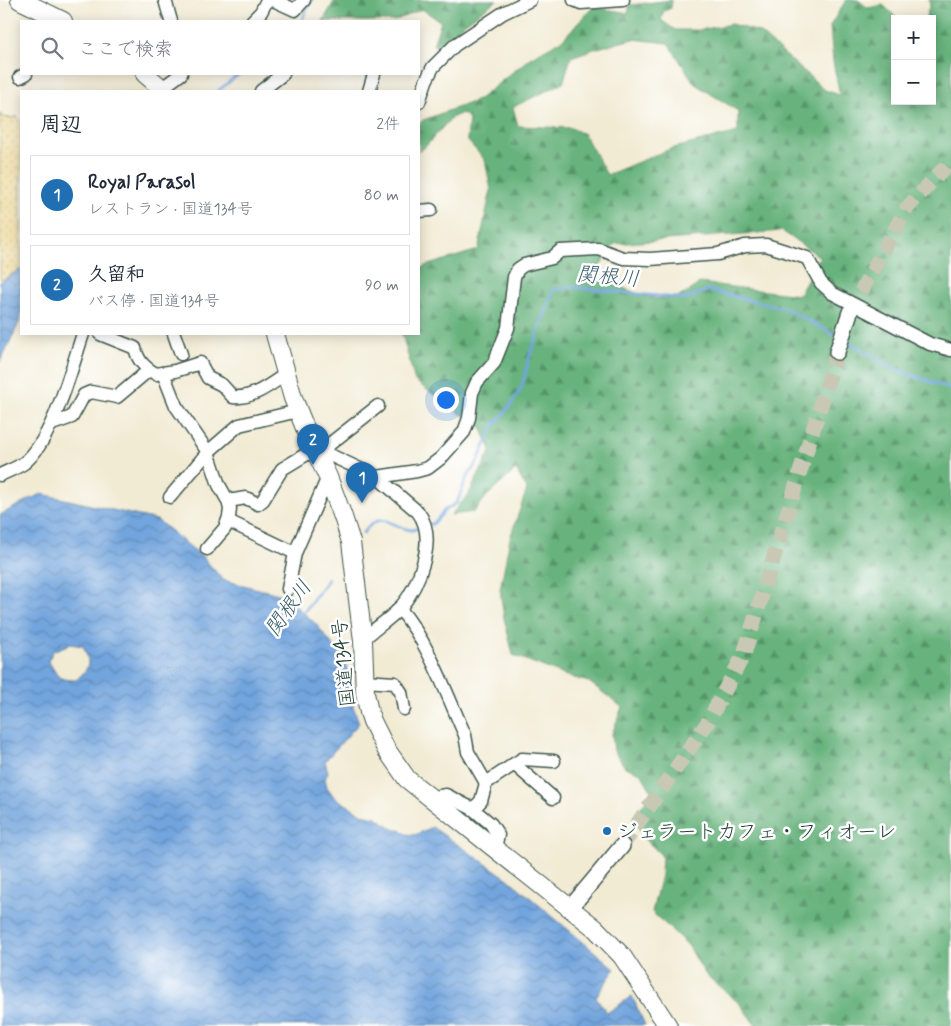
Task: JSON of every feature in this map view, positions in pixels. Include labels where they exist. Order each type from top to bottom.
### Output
[{"type":"highway","points":[[20,0],[61,20]]},
{"type":"highway","points":[[149,75],[170,81]]},
{"type":"highway","name":"国道134号","points":[[275,335],[298,411],[328,477],[351,542],[363,641],[365,693],[372,721],[386,749],[407,779],[429,798],[494,847],[594,928],[622,956],[668,1026]]},
{"type":"main road","points":[[837,352],[850,312]]},
{"type":"main road","points":[[570,908],[622,846]]},
{"type":"street","points":[[165,0],[171,20]]},
{"type":"street","points":[[253,20],[261,12],[267,0]]},
{"type":"street","points":[[273,0],[295,10],[304,0]]},
{"type":"street","points":[[420,99],[426,80],[433,67],[455,45],[503,13],[530,0]]},
{"type":"street","points":[[574,0],[581,3],[624,0]]},
{"type":"street","points":[[263,90],[282,75]]},
{"type":"street","points":[[369,90],[374,75]]},
{"type":"street","points":[[377,477],[428,468],[441,458],[464,432],[469,418],[472,393],[477,382],[494,364],[508,328],[514,276],[518,269],[524,265],[552,258],[560,251],[599,249],[623,258],[650,259],[718,254],[745,246],[766,245],[807,258],[822,283],[832,293],[930,344],[951,350]]},
{"type":"street","points":[[0,475],[24,462],[37,448],[52,424],[83,335]]},
{"type":"street","points":[[102,335],[134,348],[137,358],[156,374],[175,371],[200,363],[208,378],[222,385],[233,397],[243,398],[266,388],[286,374]]},
{"type":"street","points":[[174,335],[181,354]]},
{"type":"street","points":[[52,424],[72,417],[84,394],[91,392],[117,397],[149,370]]},
{"type":"street","points":[[163,373],[176,406],[208,452],[219,485],[228,501],[230,509],[225,528],[207,549]]},
{"type":"street","points":[[228,501],[246,498],[258,504],[263,500],[282,469],[317,453],[378,406]]},
{"type":"street","points":[[170,497],[208,452],[239,425],[298,411]]},
{"type":"street","points":[[317,453],[332,456],[377,477],[418,512],[423,519],[427,534],[425,556],[415,585],[400,608],[363,641]]},
{"type":"street","points":[[288,590],[295,553],[328,477]]},
{"type":"street","points":[[228,521],[295,553]]},
{"type":"street","points":[[400,608],[421,638],[466,735],[468,752],[486,783]]},
{"type":"street","points":[[364,681],[395,684],[401,692],[404,708]]},
{"type":"street","points":[[473,809],[481,801],[486,783],[522,759],[554,761]]},
{"type":"street","points":[[514,764],[553,798]]},
{"type":"street","points":[[429,798],[446,796],[473,809],[490,824],[498,835],[494,847]]},
{"type":"green space","points":[[335,0],[497,0],[461,26],[447,45],[433,45],[441,22],[422,9],[396,20],[324,20]]},
{"type":"green space","points":[[672,0],[671,8],[663,12],[661,20],[675,30],[700,30],[731,24],[759,32],[825,90],[840,95],[833,62],[830,26],[846,0],[858,0],[868,8],[883,5],[894,15],[891,15],[891,105],[936,105],[936,15],[926,15],[930,5],[929,0],[951,0],[951,1026],[756,1026],[740,1004],[705,974],[688,945],[652,912],[661,875],[662,856],[645,839],[633,818],[652,792],[641,773],[625,767],[614,751],[612,734],[622,707],[589,682],[567,676],[513,655],[504,618],[500,589],[510,538],[527,489],[516,470],[487,496],[474,512],[451,515],[469,494],[491,450],[481,427],[415,381],[402,335],[420,335],[420,269],[425,266],[478,250],[491,190],[485,160],[467,140],[469,118],[462,113],[451,118],[420,150],[420,123],[423,120],[478,100],[530,58],[562,40],[593,7],[628,13],[630,5]],"holes":[[[633,39],[668,43],[695,84],[738,111],[738,132],[670,149],[607,175],[584,134],[571,128],[518,126],[513,107],[563,83],[571,57]],[[782,231],[820,257],[799,295],[699,283],[681,296],[663,299],[644,296],[594,276],[614,244]]]},
{"type":"sand","points":[[0,113],[2,117],[13,118],[17,116],[20,123],[20,270],[4,279],[0,279]]},
{"type":"water","points":[[20,270],[20,321],[0,362],[0,282]]},
{"type":"water","points":[[42,494],[157,520],[203,557],[223,580],[283,595],[315,623],[345,660],[351,681],[352,703],[359,723],[325,761],[328,772],[325,779],[327,787],[334,797],[362,814],[376,817],[395,830],[401,829],[406,834],[415,835],[432,827],[507,878],[615,969],[596,997],[607,1013],[632,996],[645,1025],[0,1026],[0,515]],"holes":[[[70,644],[83,646],[88,661],[84,672],[76,680],[64,679],[58,676],[48,661],[53,651]]]},
{"type":"waterway","points":[[302,20],[312,0]]},
{"type":"waterway","points":[[219,90],[238,75]]},
{"type":"waterway","name":"関根川","points":[[429,525],[434,523],[445,510],[457,503],[466,479],[478,461],[493,427],[513,402],[522,386],[529,358],[553,290],[571,287],[686,299],[708,290],[787,309],[838,337]]},
{"type":"waterway","name":"関根川","points":[[845,341],[862,349],[887,366],[951,389]]},
{"type":"waterway","name":"関根川","points":[[363,533],[370,526],[381,520],[411,530],[423,527]]},
{"type":"waterway","name":"関根川","points":[[302,615],[328,579]]},
{"type":"tunnel","points":[[850,312],[906,209],[951,161]]},
{"type":"tunnel","points":[[622,846],[708,722],[744,654],[837,352]]},
{"type":"place","name":"久留和","points":[[313,465]]},
{"type":"place","name":"Royal Parasol","points":[[362,503]]},
{"type":"place","name":"ジェラートカフェ・フィオーレ","points":[[607,831]]}]
